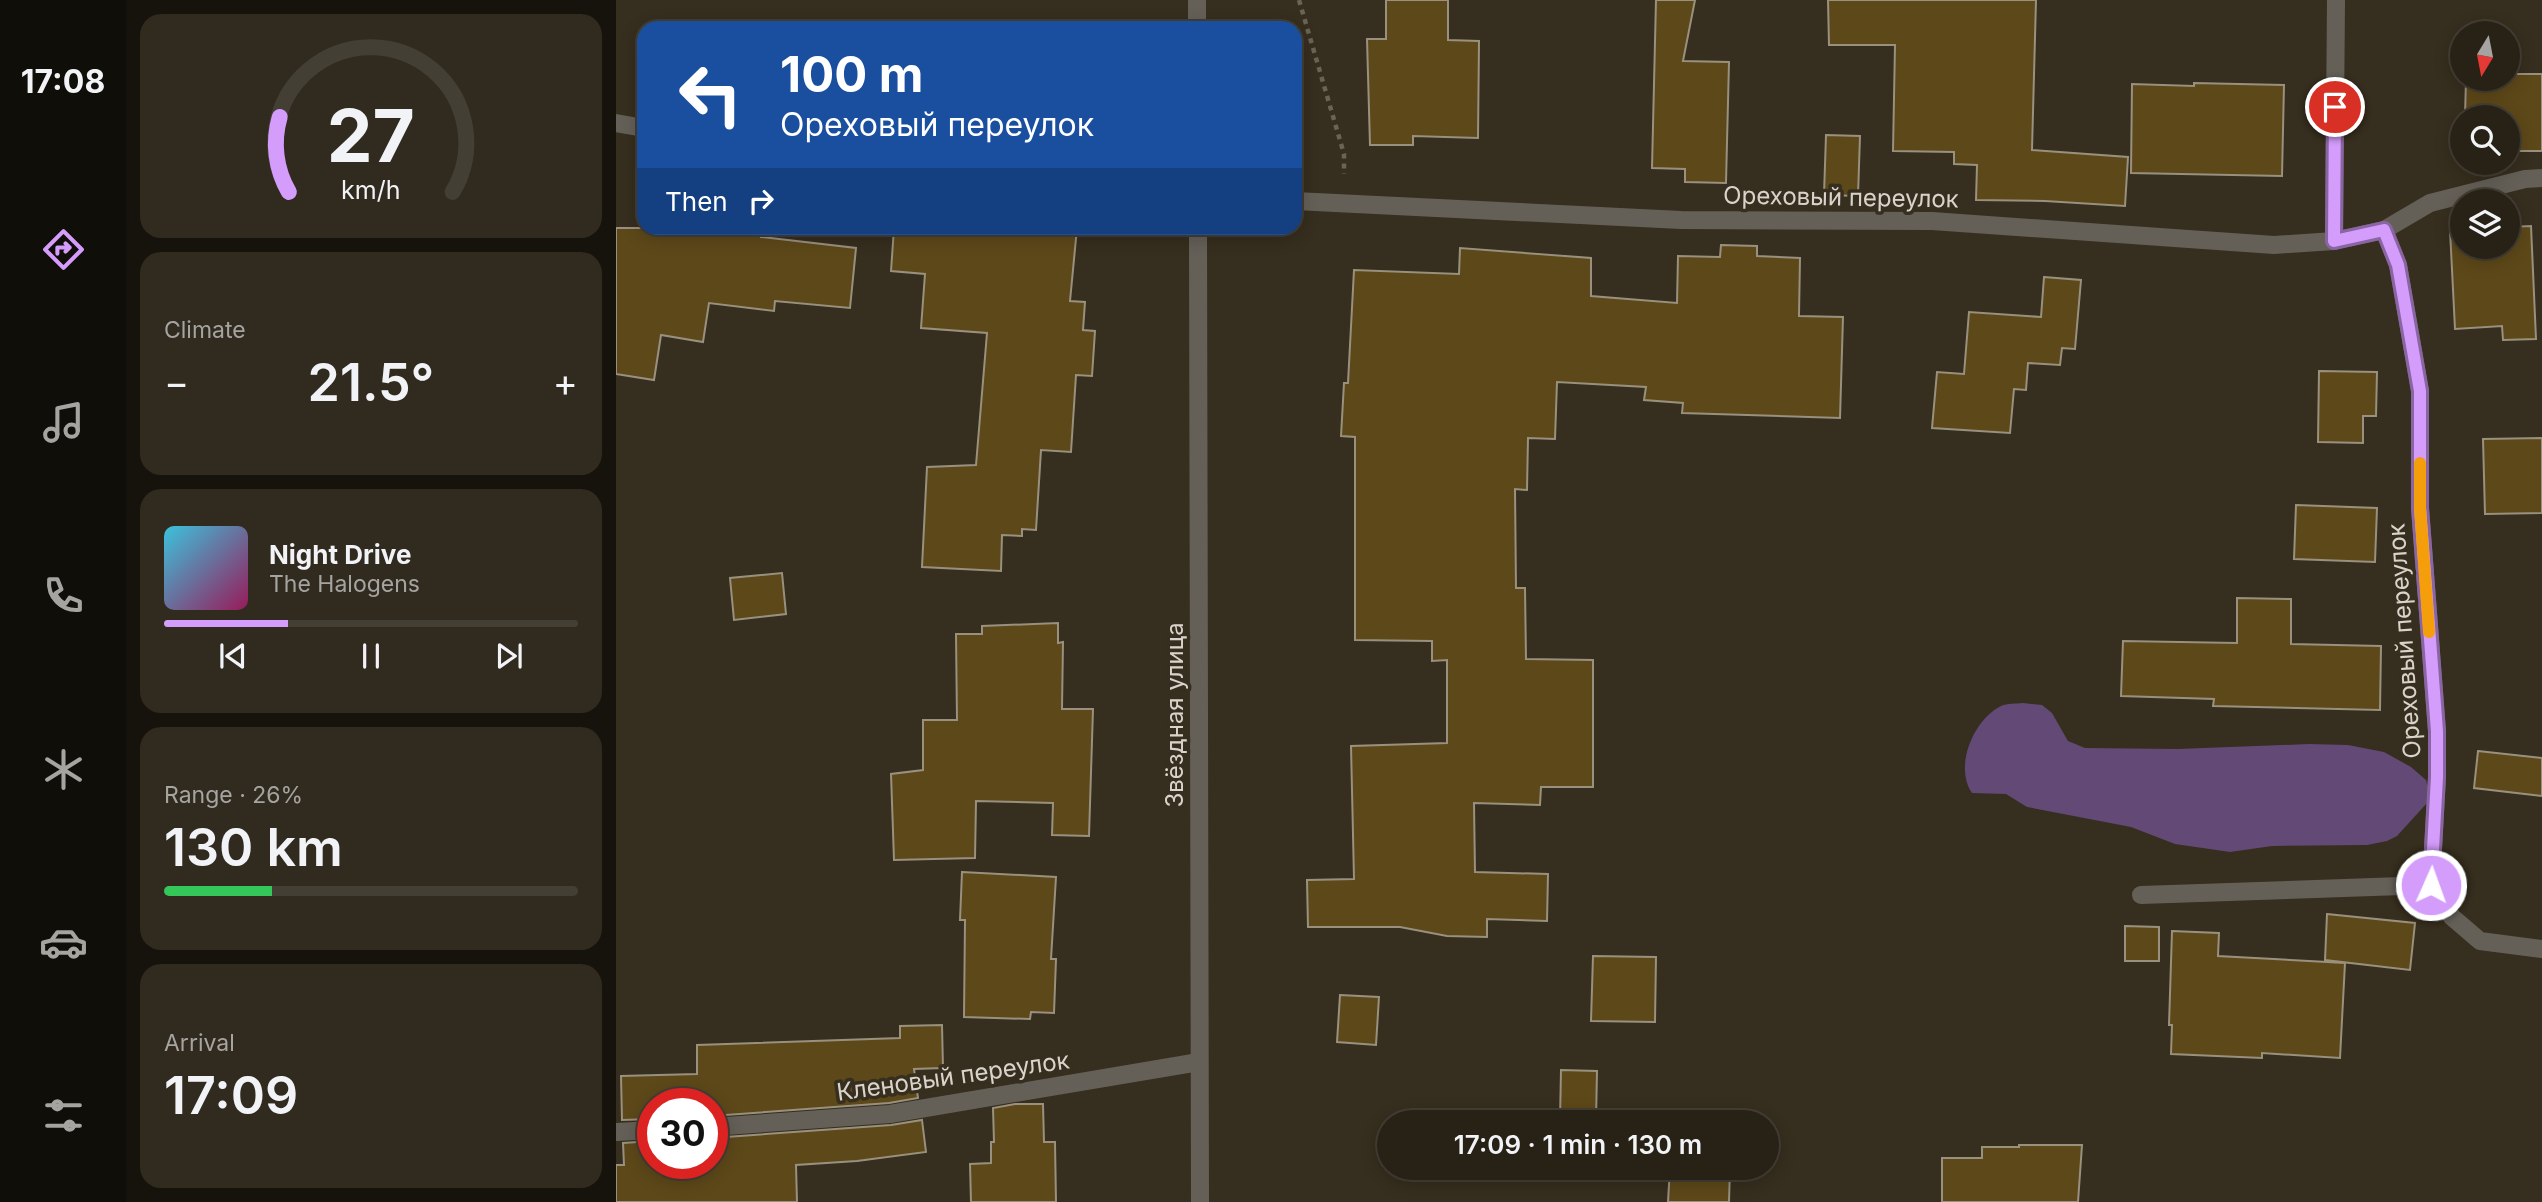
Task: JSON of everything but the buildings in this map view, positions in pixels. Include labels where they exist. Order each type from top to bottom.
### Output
[{"type":"street","points":[[1197,0],[1198,21]]},
{"type":"street","points":[[2334,241],[2336,0]]},
{"type":"street","points":[[616,123],[637,127]]},
{"type":"street","name":"Ореховый переулок","points":[[1302,201],[1681,220],[1932,221],[2274,245],[2334,241],[2384,230],[2430,203],[2525,179],[2542,178]]},
{"type":"street","name":"Ореховый переулок","points":[[2384,230],[2398,265],[2420,391],[2420,508],[2437,731],[2431,885]]},
{"type":"street","name":"Звёздная улица","points":[[1198,235],[1200,1202]]},
{"type":"street","points":[[2141,895],[2431,885],[2452,917],[2480,941],[2542,949]]},
{"type":"street","name":"Кленовый переулок","points":[[728,1126],[890,1114],[1199,1062]]},
{"type":"street","points":[[616,1132],[637,1131]]},
{"type":"path","points":[[1299,0],[1344,154],[1345,203]]},
{"type":"shaded area","points":[[2023,703],[2042,705],[2052,713],[2068,741],[2085,748],[2178,749],[2309,744],[2348,745],[2384,752],[2411,767],[2426,780],[2429,792],[2427,803],[2397,836],[2387,841],[2367,845],[2272,846],[2230,852],[2175,844],[2131,827],[2027,807],[2006,794],[1972,793],[1965,770],[1969,745],[1975,733],[1982,722],[2001,706]]},
{"type":"slow traffic","points":[[2420,463],[2420,508],[2429,632]]},
{"type":"route","points":[[2335,107],[2334,241],[2384,230],[2398,265],[2420,391],[2420,508],[2437,731],[2431,885]]}]
